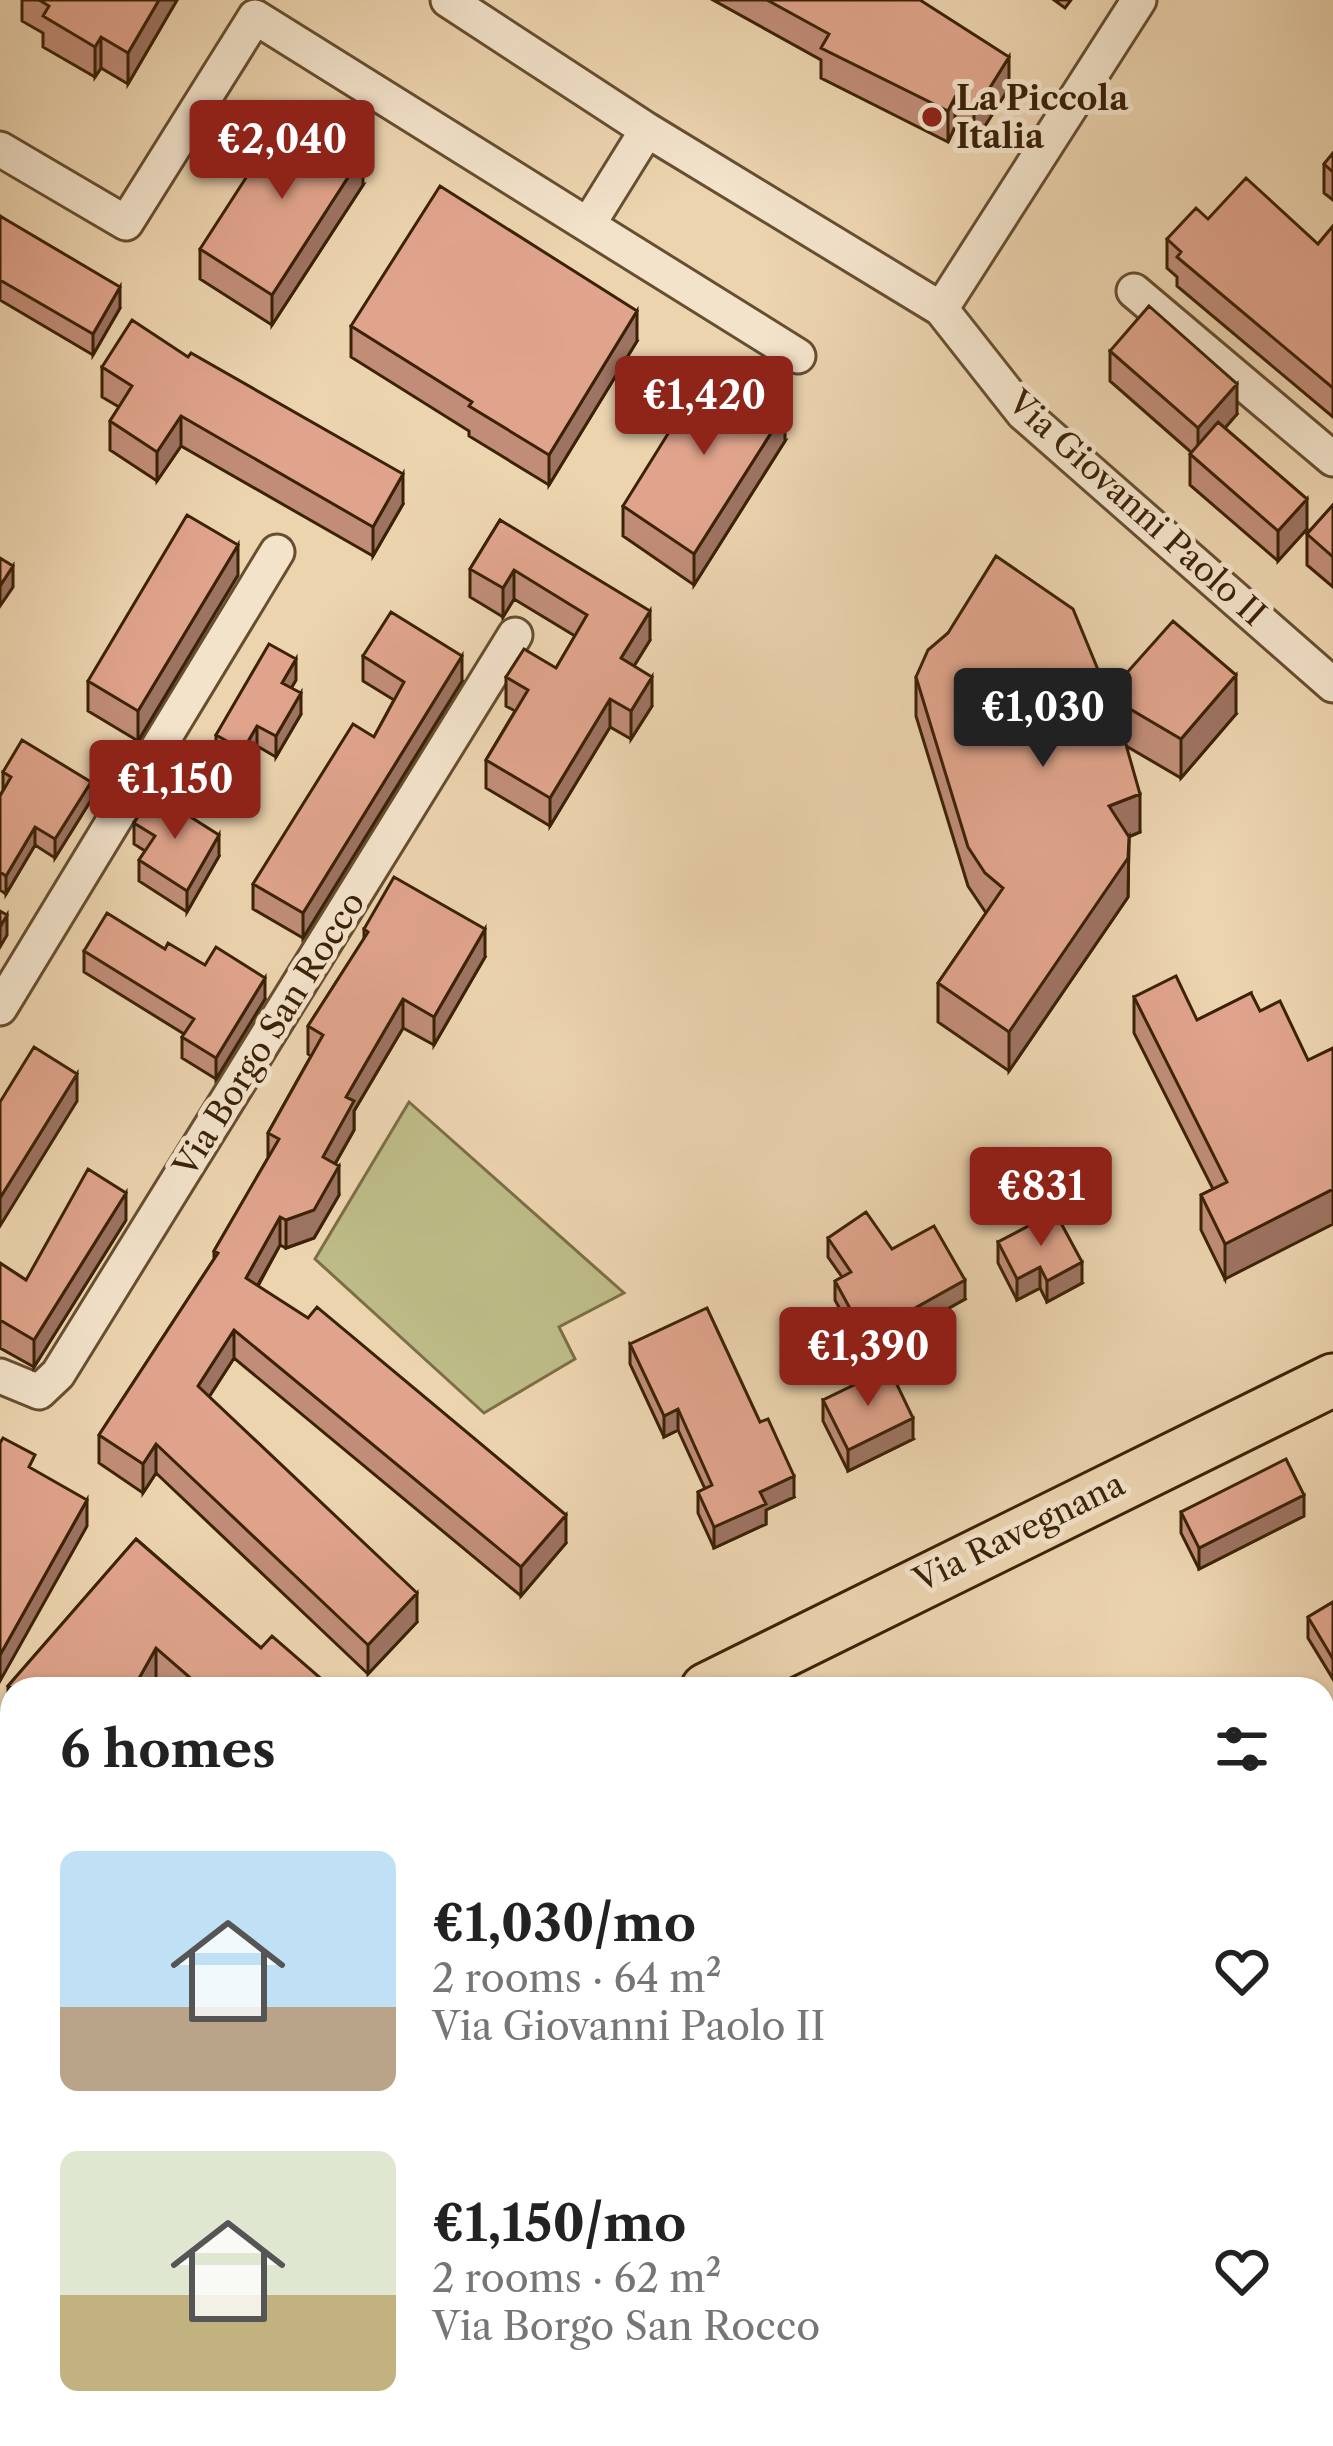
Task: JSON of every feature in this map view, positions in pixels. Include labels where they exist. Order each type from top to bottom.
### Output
[{"type":"main road","name":"Via Ravegnana","points":[[731,1677],[1333,1380]]},
{"type":"street","name":"Via Giovanni Paolo II","points":[[448,0],[647,130],[940,309],[1023,413],[1333,685]]},
{"type":"street","points":[[940,309],[1139,0]]},
{"type":"street","points":[[0,148],[126,223],[255,17],[798,356]]},
{"type":"street","points":[[588,225],[647,130]]},
{"type":"street","points":[[1134,291],[1333,459]]},
{"type":"street","points":[[0,1008],[277,551]]},
{"type":"street","name":"Via Borgo San Rocco","points":[[0,1376],[39,1392],[58,1374],[515,635]]},
{"type":"shaded area","points":[[409,1102],[624,1293],[559,1327],[575,1359],[484,1413],[315,1259]]},
{"type":"building","points":[[39,0],[159,0],[128,53],[101,37],[95,47],[43,16],[49,6]]},
{"type":"building","points":[[767,0],[920,0],[1009,57],[974,113],[955,97],[948,111],[821,48],[829,34]]},
{"type":"building","points":[[291,108],[363,154],[272,295],[200,249]]},
{"type":"building","points":[[1246,178],[1318,244],[1333,226],[1333,388],[1177,257],[1181,252],[1167,239],[1196,208],[1208,219]]},
{"type":"building","points":[[440,186],[637,311],[549,455],[351,326]]},
{"type":"building","points":[[0,216],[120,287],[93,334],[0,280]]},
{"type":"building","points":[[1149,306],[1237,384],[1198,428],[1110,351]]},
{"type":"building","points":[[132,320],[188,357],[191,353],[403,474],[373,527],[181,416],[157,452],[110,421],[132,386],[102,367]]},
{"type":"building","points":[[712,363],[785,411],[694,554],[623,506]]},
{"type":"building","points":[[1218,422],[1307,499],[1278,531],[1190,454]]},
{"type":"building","points":[[1333,505],[1333,557],[1307,534]]},
{"type":"building","points":[[187,515],[238,545],[138,711],[88,681]]},
{"type":"building","points":[[500,520],[650,611],[621,658],[652,677],[631,711],[610,699],[550,798],[486,760],[528,690],[506,677],[524,649],[556,668],[587,615],[514,570],[503,588],[470,569]]},
{"type":"building","points":[[996,556],[1073,609],[1108,694],[1173,621],[1236,675],[1181,739],[1113,699],[1140,794],[1109,806],[1129,837],[1128,858],[1009,1032],[938,983],[1003,888],[985,873],[968,847],[916,677],[928,650],[948,633]]},
{"type":"building","points":[[0,558],[13,566],[0,586]]},
{"type":"building","points":[[391,612],[462,656],[303,913],[253,884],[353,724],[374,737],[404,682],[363,656]]},
{"type":"building","points":[[269,644],[296,659],[282,683],[301,693],[276,736],[257,726],[243,750],[216,735]]},
{"type":"building","points":[[22,740],[91,782],[55,839],[35,827],[6,876],[0,872],[0,796],[11,777],[3,772]]},
{"type":"building","points":[[153,793],[219,835],[187,891],[139,860],[155,836],[134,823]]},
{"type":"building","points":[[394,877],[485,929],[434,1017],[403,999],[346,1097],[354,1101],[323,1157],[339,1166],[314,1210],[286,1220],[280,1217],[246,1278],[308,1318],[317,1307],[566,1515],[521,1567],[234,1330],[198,1386],[417,1593],[368,1645],[156,1444],[143,1464],[99,1435],[218,1253],[214,1251],[279,1139],[268,1133],[323,1035],[308,1026],[368,932],[364,929]]},
{"type":"building","points":[[107,913],[165,949],[168,943],[205,965],[216,947],[265,978],[216,1058],[182,1037],[194,1019],[84,951]]},
{"type":"building","points":[[1176,976],[1197,1020],[1251,993],[1260,1011],[1280,1001],[1308,1060],[1333,1048],[1333,1189],[1225,1244],[1201,1195],[1227,1182],[1134,997]]},
{"type":"building","points":[[34,1047],[77,1074],[0,1198],[0,1102]]},
{"type":"building","points":[[88,1169],[126,1193],[34,1340],[0,1320],[0,1263],[26,1280]]},
{"type":"building","points":[[866,1212],[892,1249],[934,1226],[965,1280],[865,1336],[835,1281],[851,1272],[828,1238]]},
{"type":"building","points":[[1055,1212],[1082,1262],[1047,1281],[1040,1267],[1017,1279],[998,1242]]},
{"type":"building","points":[[707,1308],[760,1422],[768,1419],[794,1476],[760,1492],[766,1504],[714,1527],[698,1492],[712,1485],[678,1409],[664,1416],[630,1344]]},
{"type":"building","points":[[889,1368],[913,1418],[848,1450],[823,1400]]},
{"type":"building","points":[[3,1438],[35,1455],[29,1467],[87,1500],[0,1655],[0,1443]]},
{"type":"building","points":[[1286,1459],[1304,1495],[1199,1548],[1181,1512]]},
{"type":"building","points":[[136,1539],[261,1648],[272,1636],[319,1677],[189,1677],[156,1648],[140,1677],[16,1677]]},
{"type":"building","points":[[1333,1602],[1333,1659],[1308,1617]]},
{"type":"place","name":"La Piccola Italia","points":[[932,117]]}]
